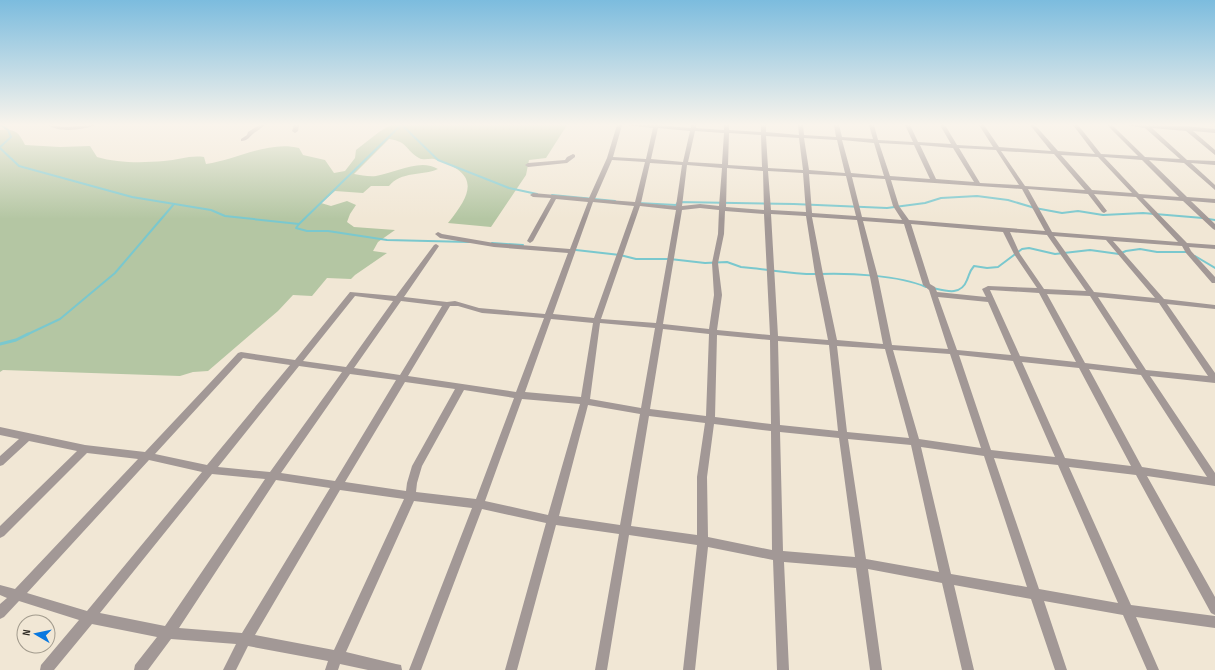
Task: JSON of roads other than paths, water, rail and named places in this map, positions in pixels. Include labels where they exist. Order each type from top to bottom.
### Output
[{"type":"street","points":[[528,165],[567,161],[572,156]]},
{"type":"street","points":[[511,670],[585,401],[597,320],[638,204],[649,156]]},
{"type":"street","points":[[601,670],[680,208],[687,156]]},
{"type":"street","points":[[690,670],[703,541],[702,477],[710,420],[712,331],[718,295],[715,263],[721,234],[725,156]]},
{"type":"street","points":[[764,156],[774,338],[777,428],[778,556],[783,670]]},
{"type":"street","points":[[804,156],[809,215],[818,274],[833,342],[843,435],[876,670]]},
{"type":"street","points":[[844,156],[874,277],[888,347],[915,442],[948,578],[968,670]]},
{"type":"street","points":[[880,156],[896,206],[907,223],[931,289],[1036,593],[1061,670]]},
{"type":"street","points":[[921,156],[934,181]]},
{"type":"street","points":[[962,156],[978,184]]},
{"type":"street","points":[[1003,156],[1024,188],[1050,235],[1092,294],[1215,481]]},
{"type":"street","points":[[1058,156],[1089,191],[1104,211]]},
{"type":"street","points":[[1100,156],[1185,245],[1188,252],[1215,281]]},
{"type":"street","points":[[1106,156],[1215,163]]},
{"type":"street","points":[[1180,156],[1215,188]]},
{"type":"street","points":[[415,670],[479,504],[572,251],[610,158],[848,174],[1024,188],[1184,197],[1215,201]]},
{"type":"street","points":[[1142,158],[1215,228]]},
{"type":"street","points":[[533,194],[680,208],[700,206],[1109,240],[1215,247]]},
{"type":"street","points":[[530,241],[555,196]]},
{"type":"street","points":[[1006,231],[1017,254],[1042,291],[1138,471],[1215,609]]},
{"type":"street","points":[[438,234],[440,236],[494,245],[572,251]]},
{"type":"street","points":[[1109,240],[1161,301],[1215,380]]},
{"type":"street","points":[[140,670],[168,633],[273,476],[436,246]]},
{"type":"street","points":[[1153,670],[986,290],[988,288],[1092,294],[1215,307]]},
{"type":"street","points":[[931,289],[991,300]]},
{"type":"street","points":[[46,670],[353,294],[399,300],[463,304],[474,309],[496,312],[597,320],[774,338],[953,352],[1215,380]]},
{"type":"street","points":[[229,670],[245,639],[447,304]]},
{"type":"street","points":[[0,613],[16,594],[148,456],[241,355],[518,396],[585,401],[645,412],[777,428],[915,442],[987,453],[1215,481]]},
{"type":"street","points":[[331,670],[411,496],[412,483],[417,466],[461,387]]},
{"type":"street","points":[[0,431],[84,449],[148,456],[210,470],[273,476],[411,496],[479,504],[552,520],[703,541],[778,556],[861,563],[1126,610],[1215,622]]},
{"type":"street","points":[[0,462],[26,437]]},
{"type":"street","points":[[0,533],[84,449]]},
{"type":"street","points":[[0,590],[88,617],[168,633],[245,639],[396,670]]},
{"type":"waterway","points":[[9,156],[19,166],[132,197],[211,210],[225,216],[299,224]]},
{"type":"waterway","points":[[299,224],[369,156]]},
{"type":"waterway","points":[[434,156],[438,160],[509,188],[537,194]]},
{"type":"waterway","points":[[552,195],[615,201]]},
{"type":"waterway","points":[[638,203],[676,205],[678,202],[794,204],[887,208],[925,203],[941,198],[977,196],[1008,200],[1035,208],[1062,213],[1078,211],[1103,215],[1143,213],[1203,218]]},
{"type":"waterway","points":[[26,335],[60,319],[115,273],[174,204]]},
{"type":"waterway","points":[[1208,219],[1215,220]]},
{"type":"waterway","points":[[299,224],[296,228],[307,231],[328,231],[387,240],[469,242]]},
{"type":"waterway","points":[[492,243],[523,245]]},
{"type":"waterway","points":[[933,288],[948,291],[957,290],[964,285],[970,271],[974,266],[987,268],[998,267],[1022,249],[1029,248],[1055,254],[1090,250],[1119,254],[1126,251],[1140,249],[1157,252],[1187,252]]},
{"type":"waterway","points":[[576,250],[620,255],[636,259],[670,259],[705,263],[727,262],[741,267],[794,273],[888,277],[926,287]]},
{"type":"waterway","points":[[1195,256],[1215,268]]},
{"type":"waterway","points":[[0,344],[16,340],[26,335]]}]
